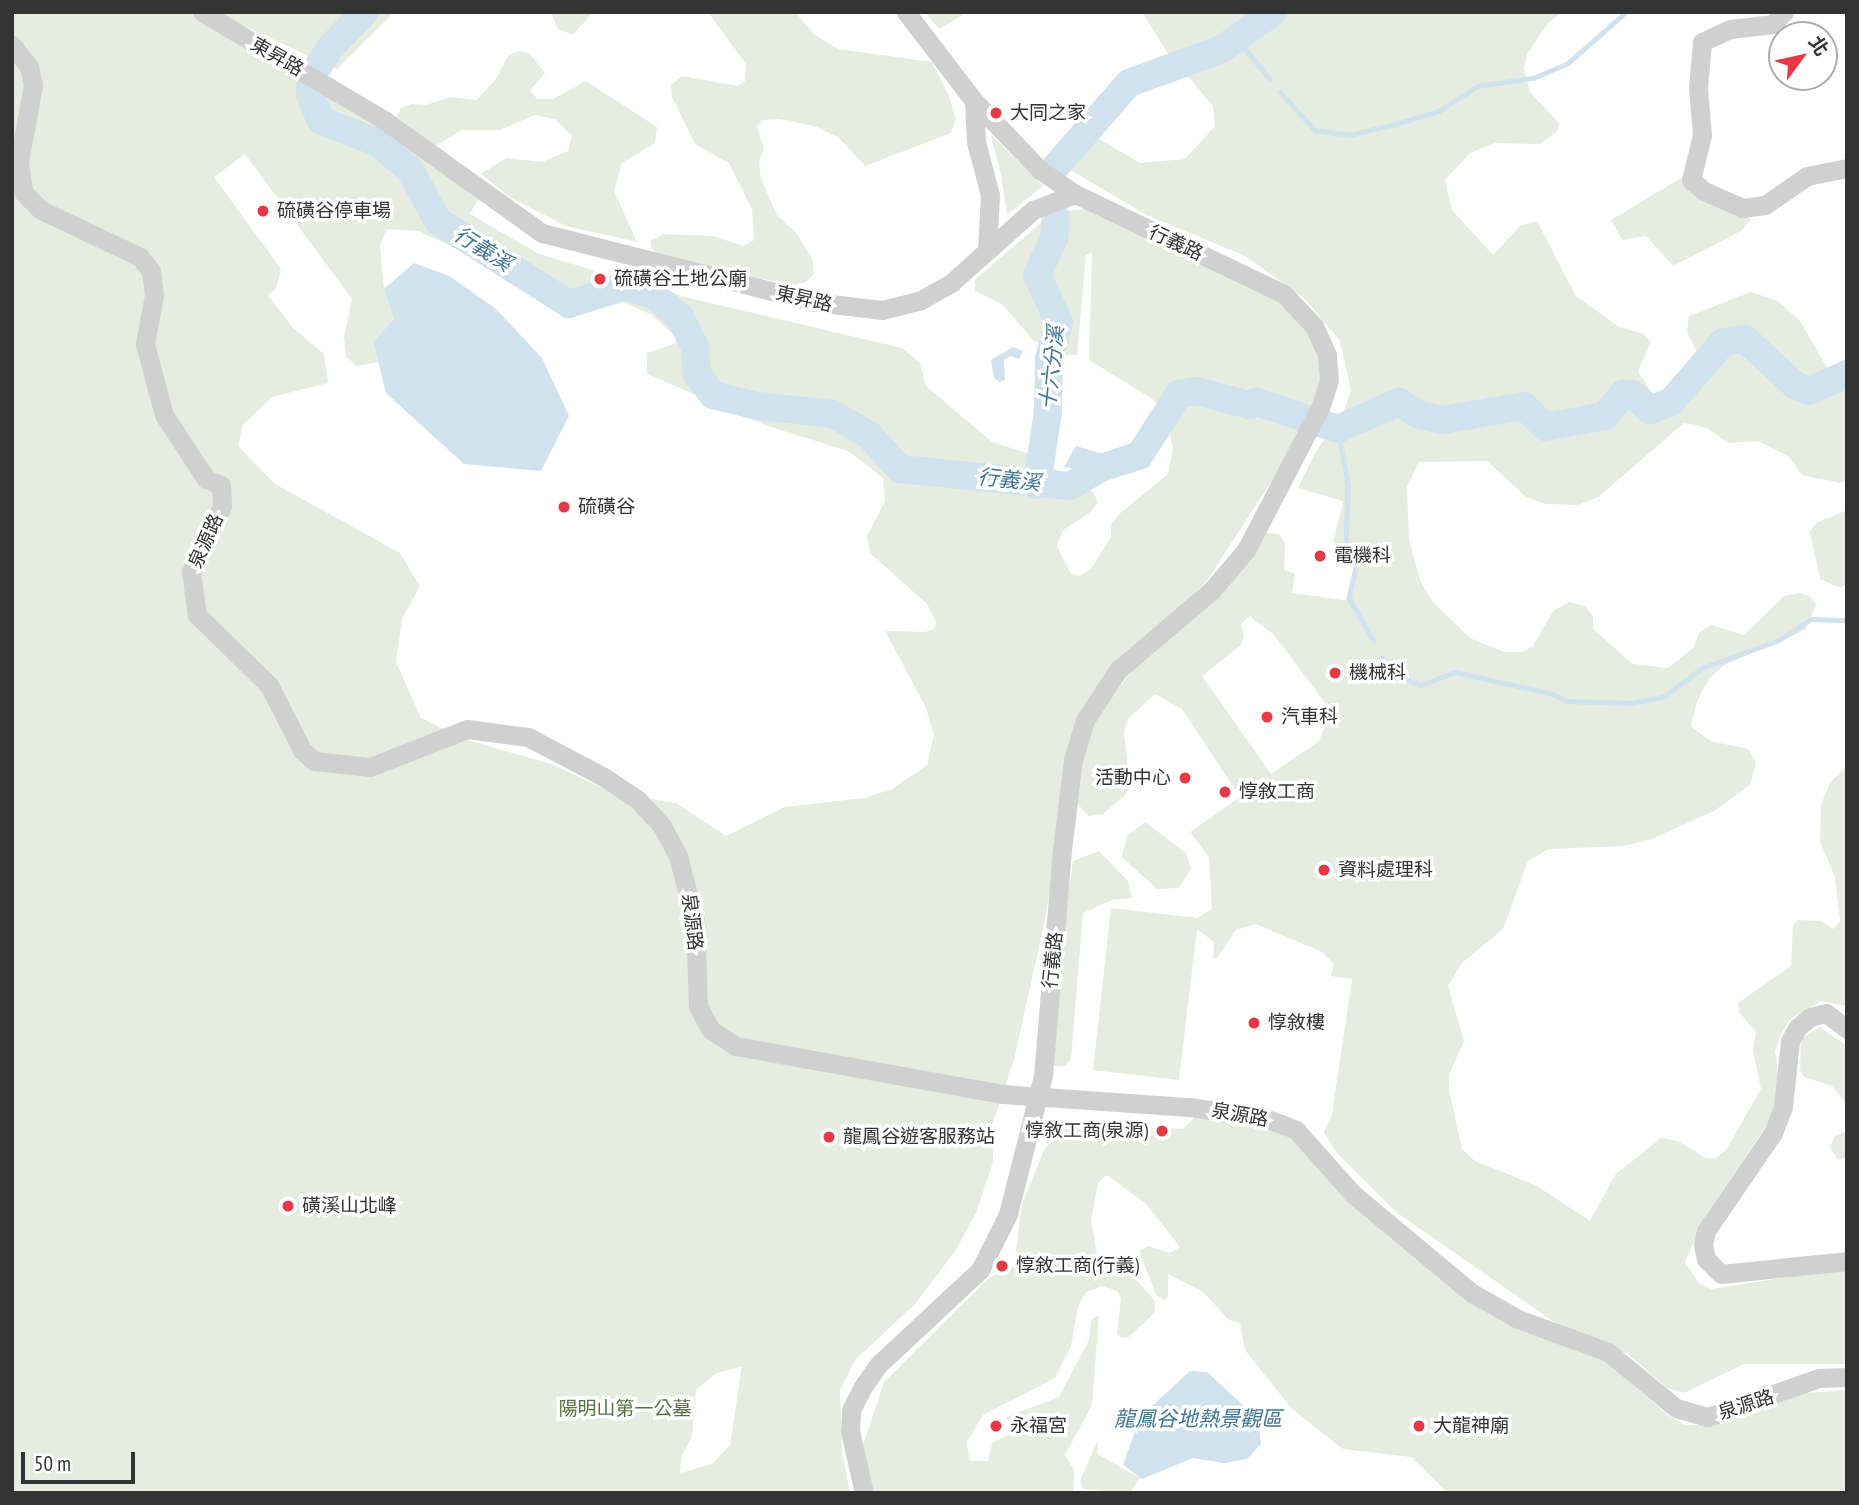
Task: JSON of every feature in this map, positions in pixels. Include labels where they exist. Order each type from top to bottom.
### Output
[{"type":"street","name":"東昇路","points":[[202,12],[384,120],[554,237],[855,310],[899,308],[919,301],[951,283],[1033,210],[1074,194]]},
{"type":"street","points":[[906,12],[974,101],[976,142],[990,195],[987,250]]},
{"type":"street","points":[[1784,12],[1773,24],[1730,29],[1702,42],[1698,88],[1702,135],[1692,180],[1704,191],[1743,208],[1765,205],[1807,176],[1847,168]]},
{"type":"street","name":"泉源路","points":[[12,45],[29,67],[33,85],[19,162],[23,192],[41,210],[139,257],[151,271],[154,295],[145,344],[164,415],[206,479],[221,485],[223,497],[191,572],[195,608],[206,629],[243,656],[269,685],[302,750],[314,761],[334,766],[370,766],[467,729],[528,737],[559,751],[638,800],[662,825],[678,856],[695,921],[698,1006],[707,1024],[721,1038],[756,1053],[920,1082],[1035,1096],[1190,1107],[1268,1119],[1296,1130],[1353,1194],[1472,1293],[1518,1319],[1608,1353],[1676,1408],[1708,1417],[1819,1378],[1847,1377]]},
{"type":"street","name":"行義路","points":[[864,1493],[853,1450],[851,1410],[878,1365],[942,1309],[987,1261],[1008,1214],[1035,1096],[1043,1076],[1072,773],[1085,720],[1118,670],[1212,590],[1245,550],[1320,408],[1329,380],[1327,355],[1314,326],[1284,294],[1074,194],[1017,148],[974,101]]},
{"type":"street","points":[[1847,1029],[1826,1013],[1810,1017],[1797,1028],[1790,1041],[1783,1107],[1773,1133],[1706,1231],[1703,1245],[1706,1259],[1721,1274],[1847,1261]]},
{"type":"green space","name":"陽明山第一公墓","points":[[12,12],[189,12],[417,153],[479,198],[470,214],[539,254],[685,297],[902,348],[920,363],[926,386],[992,442],[1027,453],[1093,492],[1098,502],[1091,512],[1063,530],[1057,546],[1071,574],[1080,576],[1091,569],[1111,537],[1111,524],[1118,515],[1168,474],[1173,449],[1168,427],[1161,407],[1151,398],[1089,360],[1092,252],[1086,255],[1077,355],[1062,355],[1033,340],[1003,305],[975,291],[975,280],[1051,214],[1088,208],[1285,303],[1308,330],[1324,362],[1327,384],[1300,437],[1206,582],[1132,656],[1077,723],[1045,919],[1014,1060],[993,1123],[993,1162],[976,1213],[956,1250],[915,1304],[856,1359],[840,1390],[842,1453],[850,1493],[12,1493]],"holes":[[[245,154],[352,299],[344,337],[346,357],[357,366],[378,362],[373,342],[394,319],[384,289],[380,246],[387,229],[418,231],[510,273],[557,306],[588,310],[623,302],[652,315],[675,336],[676,343],[647,353],[647,374],[768,426],[848,451],[883,478],[885,501],[867,536],[870,553],[927,604],[936,622],[934,629],[925,632],[885,631],[926,708],[934,736],[927,765],[892,789],[864,798],[785,807],[726,836],[676,803],[613,793],[554,765],[464,739],[421,718],[396,662],[402,619],[420,586],[400,553],[275,484],[238,446],[243,425],[272,397],[328,383],[324,354],[293,328],[268,295],[276,289],[281,269],[214,177]],[[742,1366],[730,1445],[712,1464],[680,1473],[682,1455],[692,1437],[696,1390],[715,1374]]]},
{"type":"green space","points":[[214,12],[394,12],[337,69]]},
{"type":"green space","points":[[551,12],[593,12],[573,35],[558,29]]},
{"type":"green space","points":[[708,12],[795,12],[815,35],[838,49],[932,62],[949,96],[956,119],[951,133],[865,166],[839,138],[817,127],[780,119],[762,120],[757,126],[764,149],[759,162],[761,179],[777,215],[797,234],[813,261],[814,274],[806,282],[794,285],[738,274],[657,255],[651,247],[650,241],[663,234],[714,236],[743,246],[754,240],[752,209],[729,163],[695,144],[672,97],[671,85],[682,76],[738,86],[745,81],[746,64]]},
{"type":"green space","points":[[925,12],[968,12],[939,29]]},
{"type":"green space","points":[[1142,12],[1563,12],[1549,22],[1527,54],[1524,69],[1530,92],[1559,123],[1557,132],[1540,144],[1495,143],[1470,153],[1445,180],[1452,210],[1493,255],[1520,226],[1537,221],[1576,296],[1619,327],[1644,334],[1651,342],[1638,372],[1656,398],[1667,398],[1704,366],[1687,332],[1689,316],[1751,292],[1778,301],[1800,321],[1832,376],[1847,383],[1847,479],[1840,483],[1802,475],[1788,456],[1758,441],[1728,443],[1707,428],[1684,423],[1598,497],[1578,505],[1546,504],[1526,497],[1487,461],[1419,462],[1407,487],[1409,539],[1420,580],[1432,601],[1470,638],[1504,652],[1523,652],[1533,646],[1553,611],[1569,602],[1585,606],[1593,616],[1593,629],[1633,664],[1668,668],[1694,647],[1699,633],[1711,625],[1744,635],[1784,596],[1800,593],[1811,597],[1816,605],[1805,630],[1724,665],[1709,679],[1697,701],[1691,726],[1710,741],[1748,749],[1756,763],[1750,785],[1714,811],[1652,839],[1623,846],[1549,849],[1528,861],[1503,929],[1462,963],[1448,986],[1464,1041],[1449,1075],[1449,1090],[1462,1149],[1475,1161],[1537,1186],[1590,1221],[1615,1175],[1661,1138],[1678,1141],[1706,1158],[1714,1159],[1726,1150],[1761,1089],[1753,1050],[1756,1032],[1739,1012],[1738,1003],[1791,966],[1793,925],[1798,920],[1821,921],[1833,929],[1840,922],[1835,877],[1820,842],[1821,804],[1830,783],[1847,765],[1847,1006],[1821,1001],[1790,1019],[1775,1051],[1779,1080],[1771,1119],[1706,1215],[1685,1262],[1699,1283],[1711,1289],[1847,1268],[1847,1364],[1744,1364],[1684,1393],[1667,1388],[1628,1354],[1557,1324],[1396,1212],[1335,1151],[1324,1132],[1332,1114],[1352,979],[1331,976],[1334,964],[1322,952],[1256,924],[1236,930],[1217,958],[1213,958],[1214,942],[1197,929],[1179,1080],[1093,1070],[1111,908],[1197,918],[1212,909],[1209,857],[1190,832],[1240,797],[1182,709],[1155,694],[1128,719],[1124,732],[1130,787],[1125,795],[1103,814],[1088,816],[1078,804],[1087,730],[1136,665],[1267,533],[1279,534],[1285,543],[1284,570],[1295,574],[1292,593],[1351,601],[1357,564],[1342,562],[1344,550],[1332,548],[1343,501],[1298,488],[1316,451],[1343,414],[1351,390],[1340,341],[1304,298],[1245,256],[1147,215],[1065,167],[1096,137],[1140,163],[1185,159],[1215,126],[1213,106],[1167,52]],"holes":[[[1250,616],[1274,635],[1331,711],[1319,741],[1271,774],[1202,676],[1240,646],[1244,637],[1241,624]]]},
{"type":"green space","points":[[518,51],[529,53],[545,73],[530,90],[537,99],[553,99],[586,81],[657,127],[655,143],[622,163],[614,191],[637,242],[566,226],[511,198],[481,174],[506,158],[542,162],[568,151],[572,136],[555,119],[535,115],[500,130],[462,130],[435,146],[397,117],[401,108],[412,104],[426,105],[450,97],[477,100],[496,79],[508,56]]},
{"type":"green space","points":[[991,135],[1043,186],[1007,215],[1001,175]]},
{"type":"green space","points":[[1681,178],[1751,220],[1741,231],[1673,266],[1646,236],[1622,240],[1611,220]]},
{"type":"green space","points":[[1847,510],[1847,582],[1841,588],[1820,579],[1810,532],[1816,523]]},
{"type":"green space","points":[[1145,822],[1186,853],[1191,869],[1179,888],[1157,889],[1122,857],[1127,836]]},
{"type":"green space","points":[[1099,851],[1128,881],[1132,898],[1112,900],[1083,913],[1071,1059],[1065,1066],[1050,1066],[1045,1059],[1073,861]]},
{"type":"green space","points":[[1820,1027],[1847,1046],[1847,1105],[1832,1086],[1804,1077],[1800,1070],[1801,1039]]},
{"type":"green space","points":[[1195,1117],[1268,1127],[1294,1140],[1429,1268],[1605,1361],[1670,1417],[1686,1425],[1706,1425],[1804,1393],[1847,1390],[1847,1493],[1448,1493],[1411,1457],[1343,1449],[1292,1409],[1245,1350],[1240,1323],[1229,1320],[1203,1292],[1168,1274],[1168,1296],[1165,1300],[1156,1295],[1139,1251],[1148,1246],[1170,1253],[1180,1247],[1146,1204],[1107,1175],[1098,1183],[1091,1220],[1097,1254],[1070,1266],[1085,1268],[1109,1260],[1123,1265],[1155,1301],[1155,1312],[1129,1337],[1122,1338],[1117,1334],[1121,1298],[1117,1291],[1102,1286],[1086,1292],[1078,1306],[1071,1346],[1055,1378],[983,1415],[966,1443],[971,1461],[988,1461],[992,1443],[1013,1432],[1006,1417],[1059,1397],[1089,1340],[1091,1320],[1099,1315],[1092,1405],[1065,1455],[1074,1470],[1073,1493],[871,1493],[863,1445],[884,1382],[989,1278],[1014,1265],[1022,1204],[1045,1148],[1066,1129],[1095,1125],[1183,1129]]},
{"type":"green space","points":[[1847,1131],[1847,1157],[1838,1160],[1830,1147],[1835,1136]]},
{"type":"green space","points":[[1098,1439],[1097,1454],[1140,1478],[1130,1493],[1083,1489],[1080,1481]]},
{"type":"water","points":[[414,263],[449,276],[495,308],[542,358],[569,416],[541,471],[464,464],[386,393],[373,342],[394,319],[384,289]]},
{"type":"water","points":[[1013,347],[1023,351],[1019,359],[1011,356],[1004,360],[1005,380],[1000,382],[994,378],[991,360]]},
{"type":"water","points":[[1076,446],[1103,454],[1103,463],[1078,469],[1064,467]]},
{"type":"water","name":"龍鳳谷地熱景觀區","points":[[1190,1371],[1207,1372],[1245,1407],[1259,1428],[1261,1444],[1247,1459],[1224,1463],[1193,1458],[1142,1479],[1123,1465],[1140,1417]]},
{"type":"waterway","name":"行義溪","points":[[365,12],[330,48],[311,77],[310,95],[321,121],[377,142],[410,170],[438,221],[569,304],[627,286],[655,296],[680,317],[695,347],[697,374],[713,395],[757,406],[833,414],[869,435],[900,469],[1070,486],[1101,468],[1139,456],[1179,394],[1196,391],[1249,405],[1256,402],[1338,429],[1399,402],[1419,415],[1443,420],[1524,406],[1545,427],[1605,416],[1623,394],[1632,394],[1650,410],[1671,402],[1723,342],[1745,339],[1796,386],[1809,391],[1847,374]]},
{"type":"waterway","name":"十六分溪","points":[[1057,165],[1129,83],[1222,49],[1273,12]]},
{"type":"waterway","points":[[1280,92],[1315,130],[1349,135],[1439,111],[1477,86],[1533,78],[1568,63],[1626,12]]},
{"type":"waterway","points":[[1237,39],[1270,79]]},
{"type":"waterway","name":"十六分溪","points":[[1037,485],[1048,411],[1049,359],[1059,322],[1037,275],[1054,238],[1056,217]]},
{"type":"waterway","points":[[1338,429],[1348,484],[1346,547],[1358,559],[1349,598],[1374,641]]},
{"type":"waterway","points":[[1382,658],[1397,675],[1421,685],[1455,672],[1550,693],[1567,701],[1631,703],[1663,697],[1702,668],[1779,640],[1811,619],[1847,620]]},
{"type":"place","name":"大同之家","points":[[996,113]]},
{"type":"place","name":"硫磺谷停車場","points":[[263,211]]},
{"type":"place","name":"硫磺谷土地公廟","points":[[600,279]]},
{"type":"place","name":"硫磺谷","points":[[564,507]]},
{"type":"place","name":"電機科","points":[[1320,556]]},
{"type":"place","name":"機械科","points":[[1335,673]]},
{"type":"place","name":"汽車科","points":[[1267,717]]},
{"type":"place","name":"活動中心","points":[[1185,778]]},
{"type":"place","name":"惇敘工商","points":[[1225,792]]},
{"type":"place","name":"資料處理科","points":[[1324,870]]},
{"type":"place","name":"惇敘樓","points":[[1254,1023]]},
{"type":"place","name":"惇敘工商(泉源)","points":[[1162,1131]]},
{"type":"place","name":"龍鳳谷遊客服務站","points":[[829,1137]]},
{"type":"place","name":"磺溪山北峰","points":[[288,1206]]},
{"type":"place","name":"惇敘工商(行義)","points":[[1002,1266]]},
{"type":"place","name":"永福宮","points":[[996,1426]]},
{"type":"place","name":"大龍神廟","points":[[1419,1426]]}]
